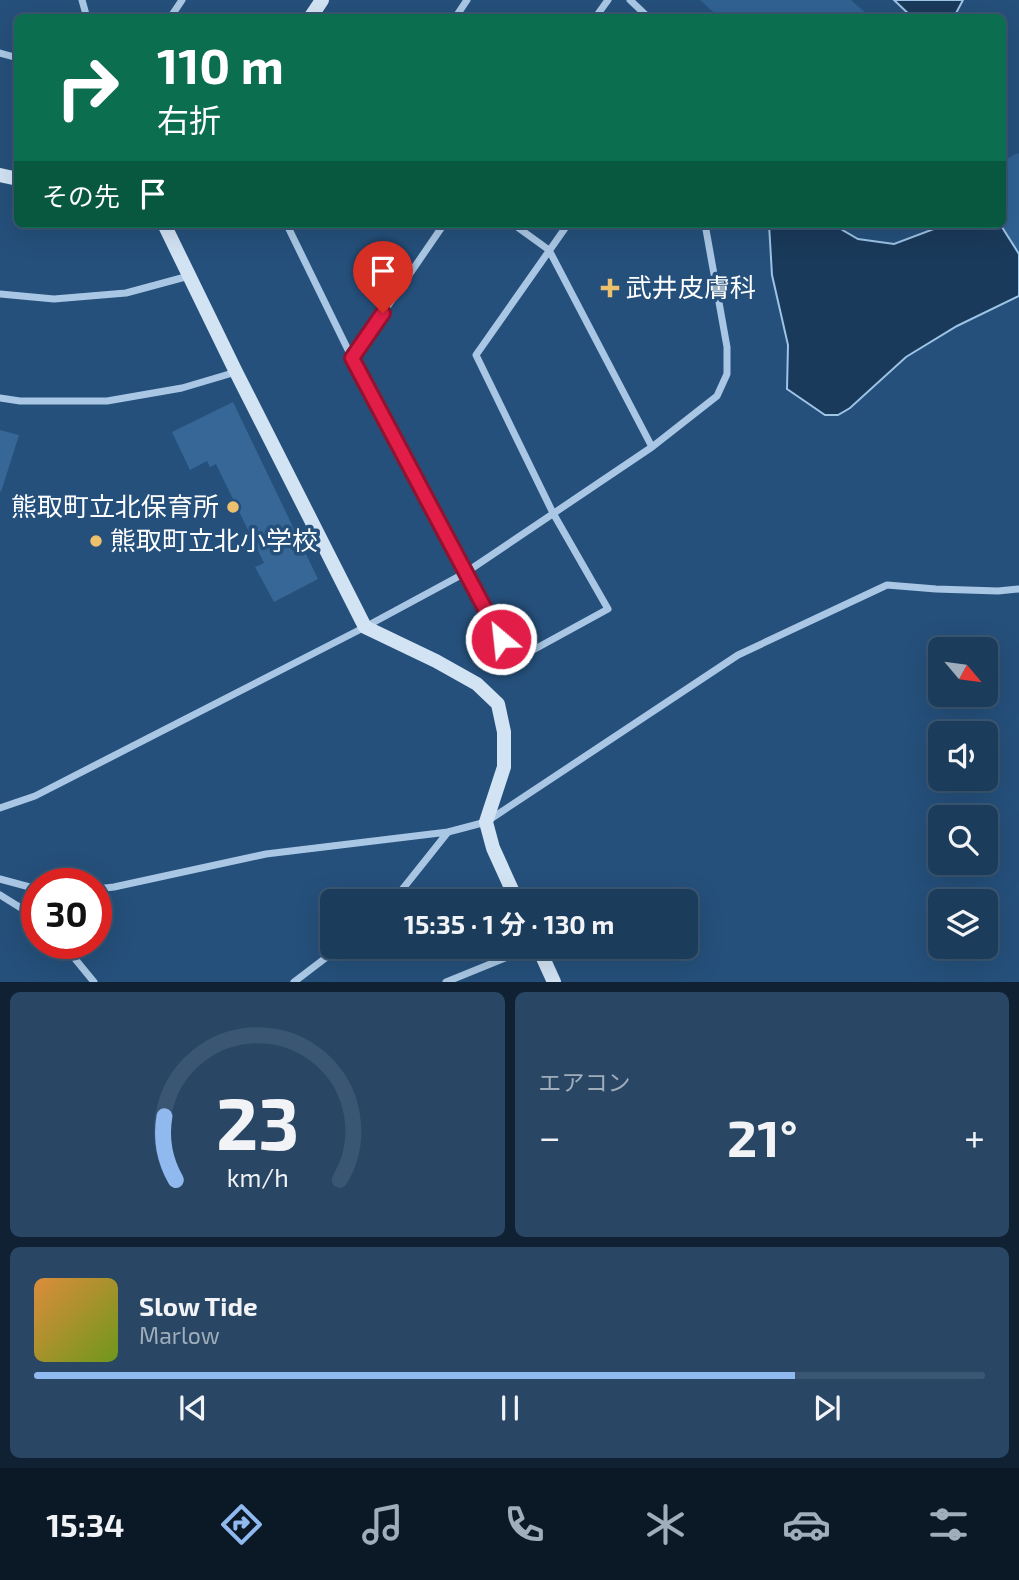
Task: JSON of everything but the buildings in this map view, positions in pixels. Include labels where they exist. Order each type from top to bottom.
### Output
[{"type":"street","points":[[630,0],[645,14]]},
{"type":"street","points":[[166,228],[365,627],[477,684],[498,704],[504,732],[504,767],[486,822],[493,848],[512,889]]},
{"type":"street","points":[[288,228],[352,358],[513,662],[608,609],[553,513],[476,355],[565,228]]},
{"type":"street","points":[[352,358],[441,228]]},
{"type":"street","points":[[519,228],[549,250],[652,447]]},
{"type":"street","points":[[0,808],[35,796],[465,573],[652,447],[717,397],[727,374],[727,347],[706,228]]},
{"type":"street","points":[[0,294],[54,299],[127,293],[190,275]]},
{"type":"street","points":[[0,398],[20,401],[107,401],[181,388],[236,372]]},
{"type":"street","points":[[112,887],[266,854],[448,832],[486,822],[738,655],[887,585],[998,591],[1019,589]]},
{"type":"street","points":[[403,889],[448,832]]},
{"type":"street","points":[[0,879],[21,885]]},
{"type":"street","points":[[0,895],[21,908]]},
{"type":"street","points":[[75,959],[94,982]]},
{"type":"street","points":[[295,982],[325,959]]},
{"type":"street","points":[[446,982],[503,959]]},
{"type":"street","points":[[543,959],[554,982]]},
{"type":"shaded area","points":[[700,0],[851,0],[867,14],[716,14]]},
{"type":"shaded area","points":[[894,0],[963,0],[956,14],[909,14]]},
{"type":"shaded area","points":[[1019,154],[1019,254],[1003,228],[1006,228],[1006,159]]},
{"type":"shaded area","points":[[769,228],[839,228],[858,239],[894,244],[936,228],[1003,228],[1019,254],[1019,296],[957,326],[906,357],[850,408],[838,415],[825,415],[787,389],[788,345],[772,275]]},
{"type":"place","name":"武井皮膚科","points":[[610,288]]},
{"type":"place","name":"熊取町立北保育所","points":[[233,507]]},
{"type":"place","name":"熊取町立北小学校","points":[[96,541]]},
{"type":"route","points":[[383,313],[352,358],[501,639]]}]
